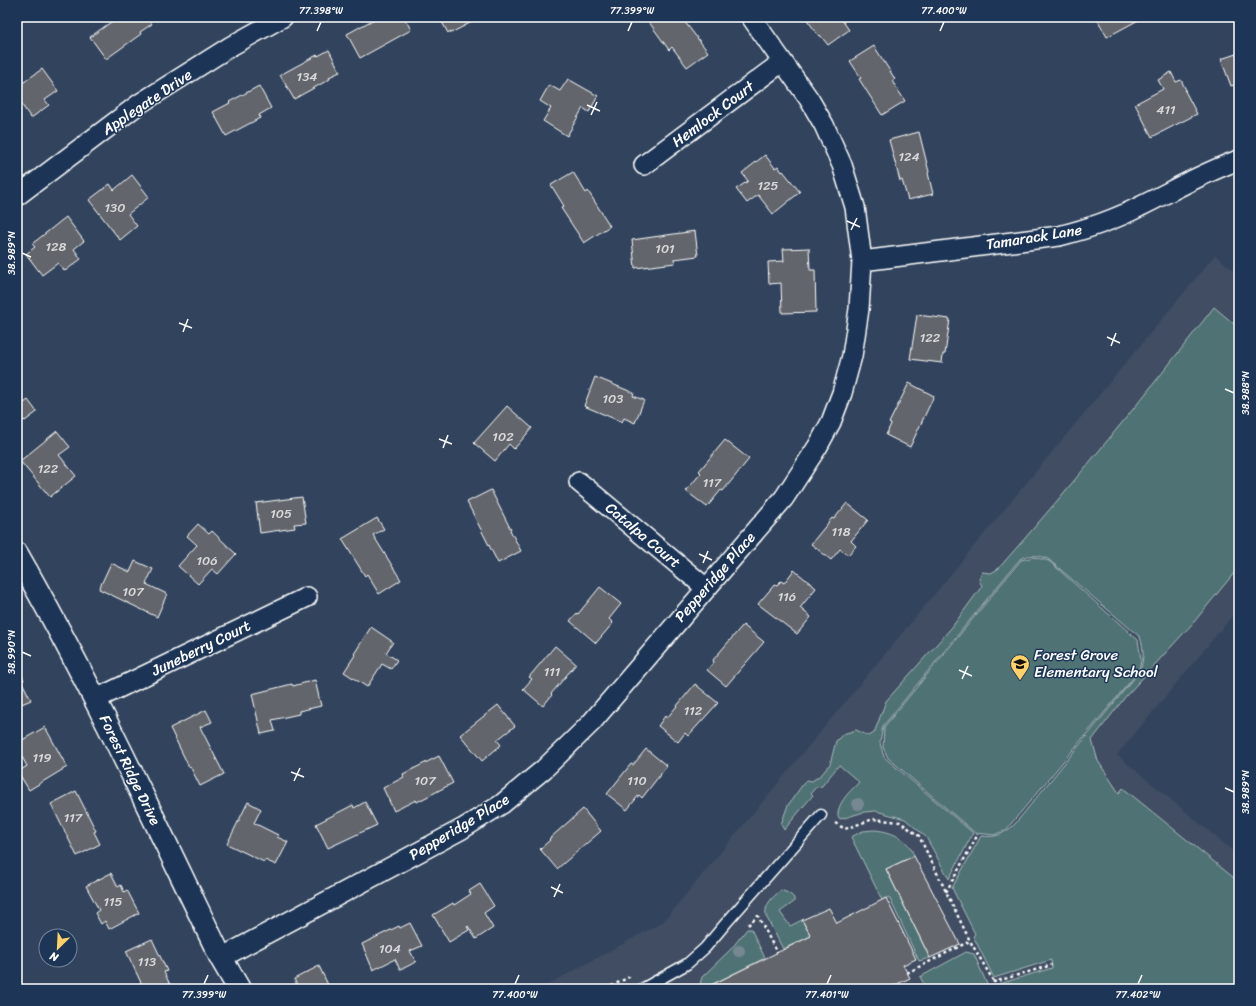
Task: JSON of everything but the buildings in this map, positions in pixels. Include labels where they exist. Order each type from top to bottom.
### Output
[{"type":"street","name":"Applegate Drive","points":[[17,196],[139,104],[231,46],[283,17]]},
{"type":"street","name":"Pepperidge Place","points":[[221,958],[462,829],[502,804],[544,769],[590,724],[784,498],[818,446],[831,422],[842,392],[852,356],[859,309],[862,261],[855,206],[842,165],[824,125],[809,99],[751,17]]},
{"type":"street","name":"Hemlock Court","points":[[644,165],[782,62]]},
{"type":"street","name":"Tamarack Lane","points":[[862,261],[1059,236],[1083,230],[1138,208],[1224,165],[1239,160]]},
{"type":"street","name":"Catalpa Court","points":[[579,482],[706,588]]},
{"type":"street","name":"Forest Ridge Drive","points":[[17,554],[50,611],[96,699],[221,958],[239,989]]},
{"type":"street","name":"Juneberry Court","points":[[96,699],[307,597]]},
{"type":"lane","points":[[642,989],[687,964],[705,948],[821,815]]},
{"type":"path","points":[[845,829],[873,819],[900,822],[919,836],[970,942],[994,982],[995,989]]},
{"type":"path","points":[[946,892],[977,836]]},
{"type":"path","points":[[747,926],[758,916],[777,953]]},
{"type":"path","points":[[907,973],[970,942]]},
{"type":"path","points":[[994,982],[1052,965]]},
{"type":"path","points":[[606,989],[629,976],[632,983]]},
{"type":"shaded area","name":"Forest Grove Elementary School","points":[[1215,255],[1239,275],[1239,608],[1117,755],[1239,856],[1239,989],[540,989],[663,922]]},
{"type":"green space","points":[[1214,307],[1239,328],[1239,567],[1194,622],[1126,696],[1092,740],[1098,761],[1119,793],[1123,788],[1239,882],[1239,989],[996,989],[995,986],[999,984],[1052,968],[1051,960],[994,978],[973,936],[975,934],[952,888],[981,836],[999,835],[1014,825],[1140,671],[1143,658],[1140,637],[1048,559],[1027,556],[1020,559],[883,726],[880,743],[884,757],[973,833],[949,879],[926,837],[905,819],[876,811],[864,812],[841,819],[838,817],[838,812],[842,802],[859,782],[839,765],[822,786],[817,786],[811,793],[813,795],[784,830],[781,824],[788,805],[806,780],[812,781],[822,774],[830,764],[836,741],[843,734],[856,730],[869,736],[874,733],[886,701],[952,627],[982,586],[979,580],[982,572],[991,573],[998,569],[1108,440]]},
{"type":"green space","points":[[1034,557],[1049,561],[1138,640],[1141,660],[1139,671],[1006,830],[994,835],[975,833],[888,758],[883,747],[884,727],[1021,560]]},
{"type":"green space","points":[[874,830],[886,832],[898,837],[908,844],[912,850],[914,856],[886,869],[930,958],[919,961],[889,897],[882,900],[851,837],[863,831]]},
{"type":"green space","points":[[781,890],[790,894],[794,898],[794,902],[780,912],[790,926],[802,920],[811,936],[783,949],[766,916],[766,908],[768,904]]},
{"type":"green space","points":[[747,929],[751,929],[765,958],[703,989],[700,984],[702,977],[731,949]]},
{"type":"green space","points":[[966,952],[974,954],[989,989],[924,989],[926,988],[920,977]]},
{"type":"place","name":"Forest Grove Elementary School","points":[[1020,681]]}]
